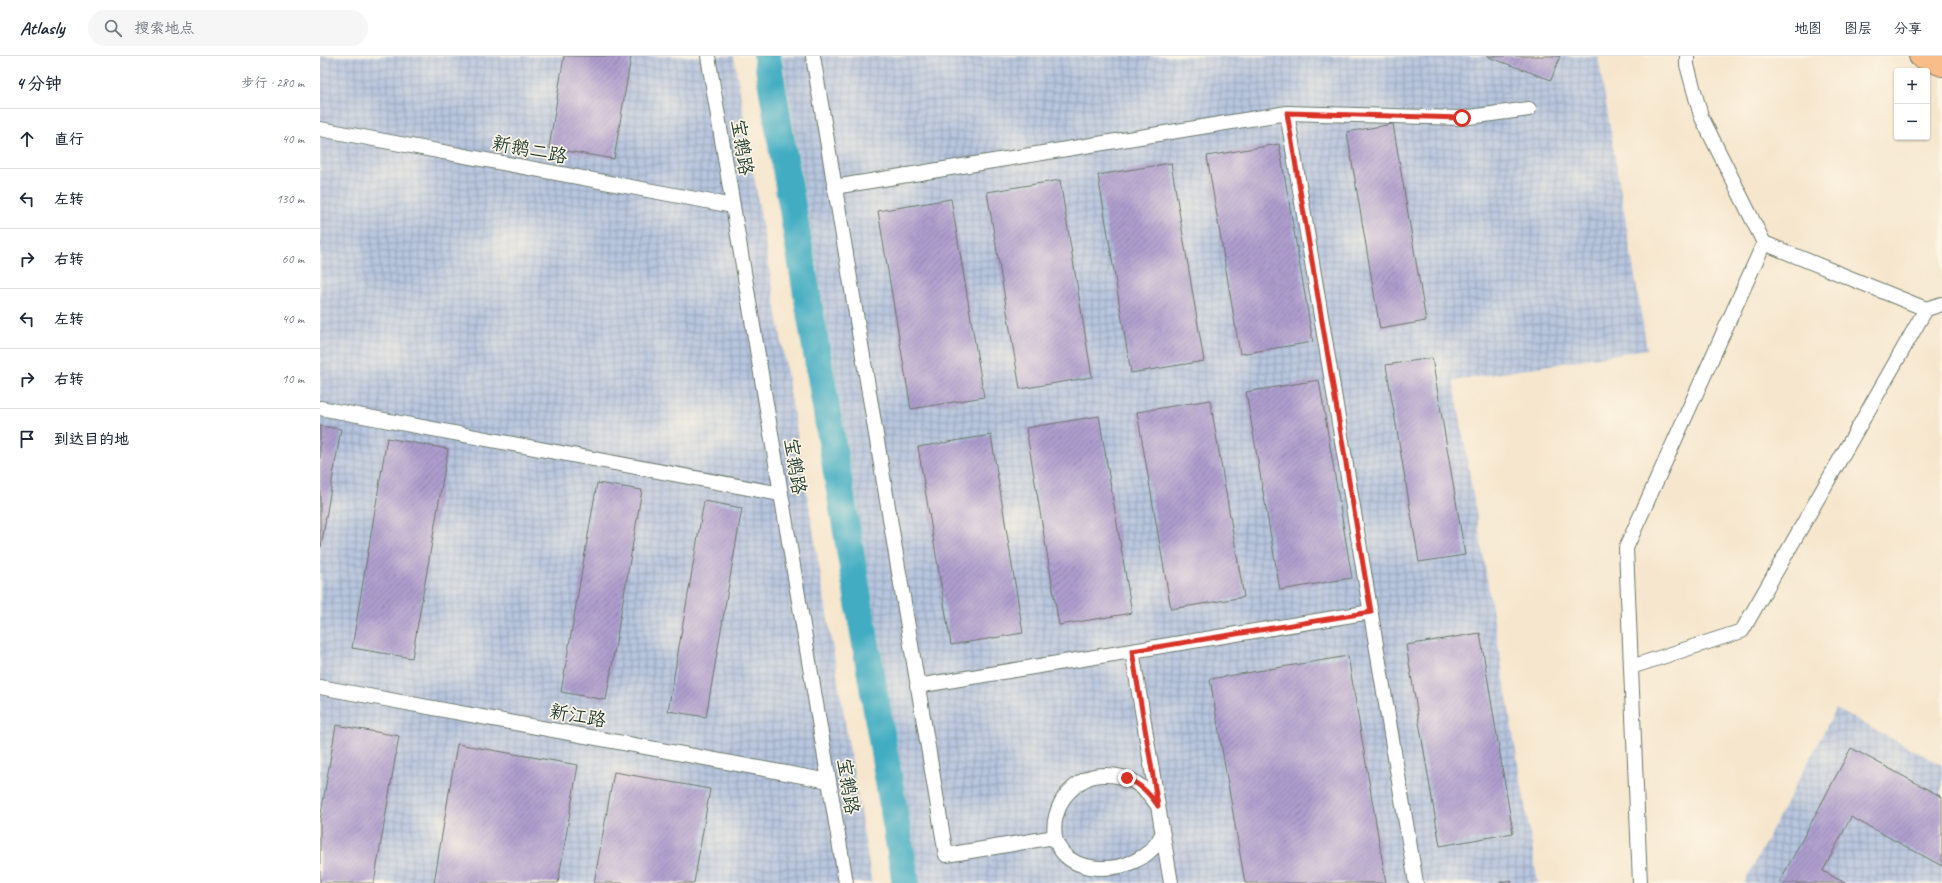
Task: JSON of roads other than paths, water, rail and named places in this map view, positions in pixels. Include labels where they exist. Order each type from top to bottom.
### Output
[{"type":"highway","points":[[1920,56],[1942,65]]},
{"type":"lane","name":"宝鹅路","points":[[708,56],[846,883]]},
{"type":"lane","points":[[813,56],[946,855],[1055,837]]},
{"type":"lane","points":[[1687,56],[1687,66],[1701,116],[1764,243],[1926,309],[1942,304]]},
{"type":"lane","points":[[834,187],[1287,113],[1462,118],[1529,109]]},
{"type":"lane","points":[[1287,113],[1416,883]]},
{"type":"lane","name":"新鹅二路","points":[[320,129],[733,206]]},
{"type":"lane","points":[[1640,883],[1626,548],[1764,243]]},
{"type":"lane","points":[[1631,667],[1742,631],[1926,309]]},
{"type":"lane","points":[[320,408],[781,494]]},
{"type":"lane","points":[[918,686],[1371,612]]},
{"type":"lane","points":[[1132,651],[1171,883]]},
{"type":"lane","name":"新江路","points":[[320,687],[829,781]]},
{"type":"lane","points":[[1096,881],[1077,872],[1067,863],[1059,851],[1055,837],[1055,823],[1058,809],[1065,796],[1074,786],[1086,779],[1100,775],[1114,774],[1140,784],[1150,794],[1158,806]]},
{"type":"lane","points":[[1137,874],[1152,860],[1159,848],[1162,834]]},
{"type":"waterway","points":[[767,56],[906,883]]}]
